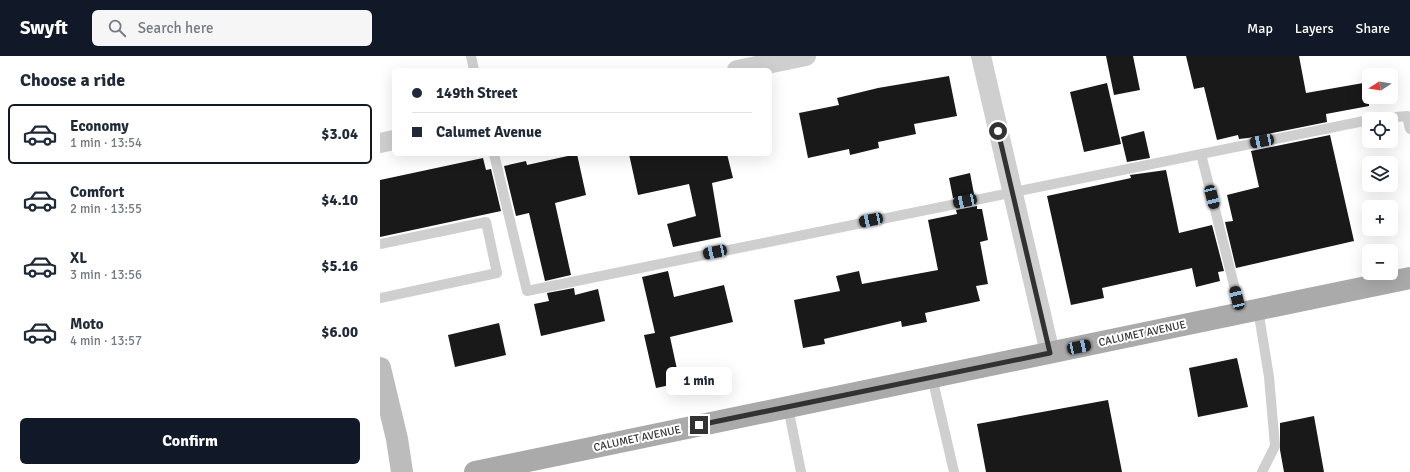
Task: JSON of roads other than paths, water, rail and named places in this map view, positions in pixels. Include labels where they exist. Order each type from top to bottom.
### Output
[{"type":"main road","name":"CALUMET AVENUE","points":[[474,472],[533,466],[788,407],[1410,278]]},
{"type":"street","points":[[747,68],[806,56]]},
{"type":"street","points":[[980,56],[1050,353]]},
{"type":"street","points":[[380,143],[392,140]]},
{"type":"street","points":[[380,368],[397,439],[402,472]]},
{"type":"lane","points":[[471,56],[474,68]]},
{"type":"lane","points":[[1398,117],[1407,116],[1410,129]]},
{"type":"lane","points":[[494,156],[527,291],[1362,121]]},
{"type":"lane","points":[[1201,154],[1269,377],[1275,446],[1262,472]]},
{"type":"lane","points":[[380,244],[486,222],[496,273],[380,298]]},
{"type":"lane","points":[[932,377],[954,472]]},
{"type":"lane","points":[[788,407],[801,472]]}]
